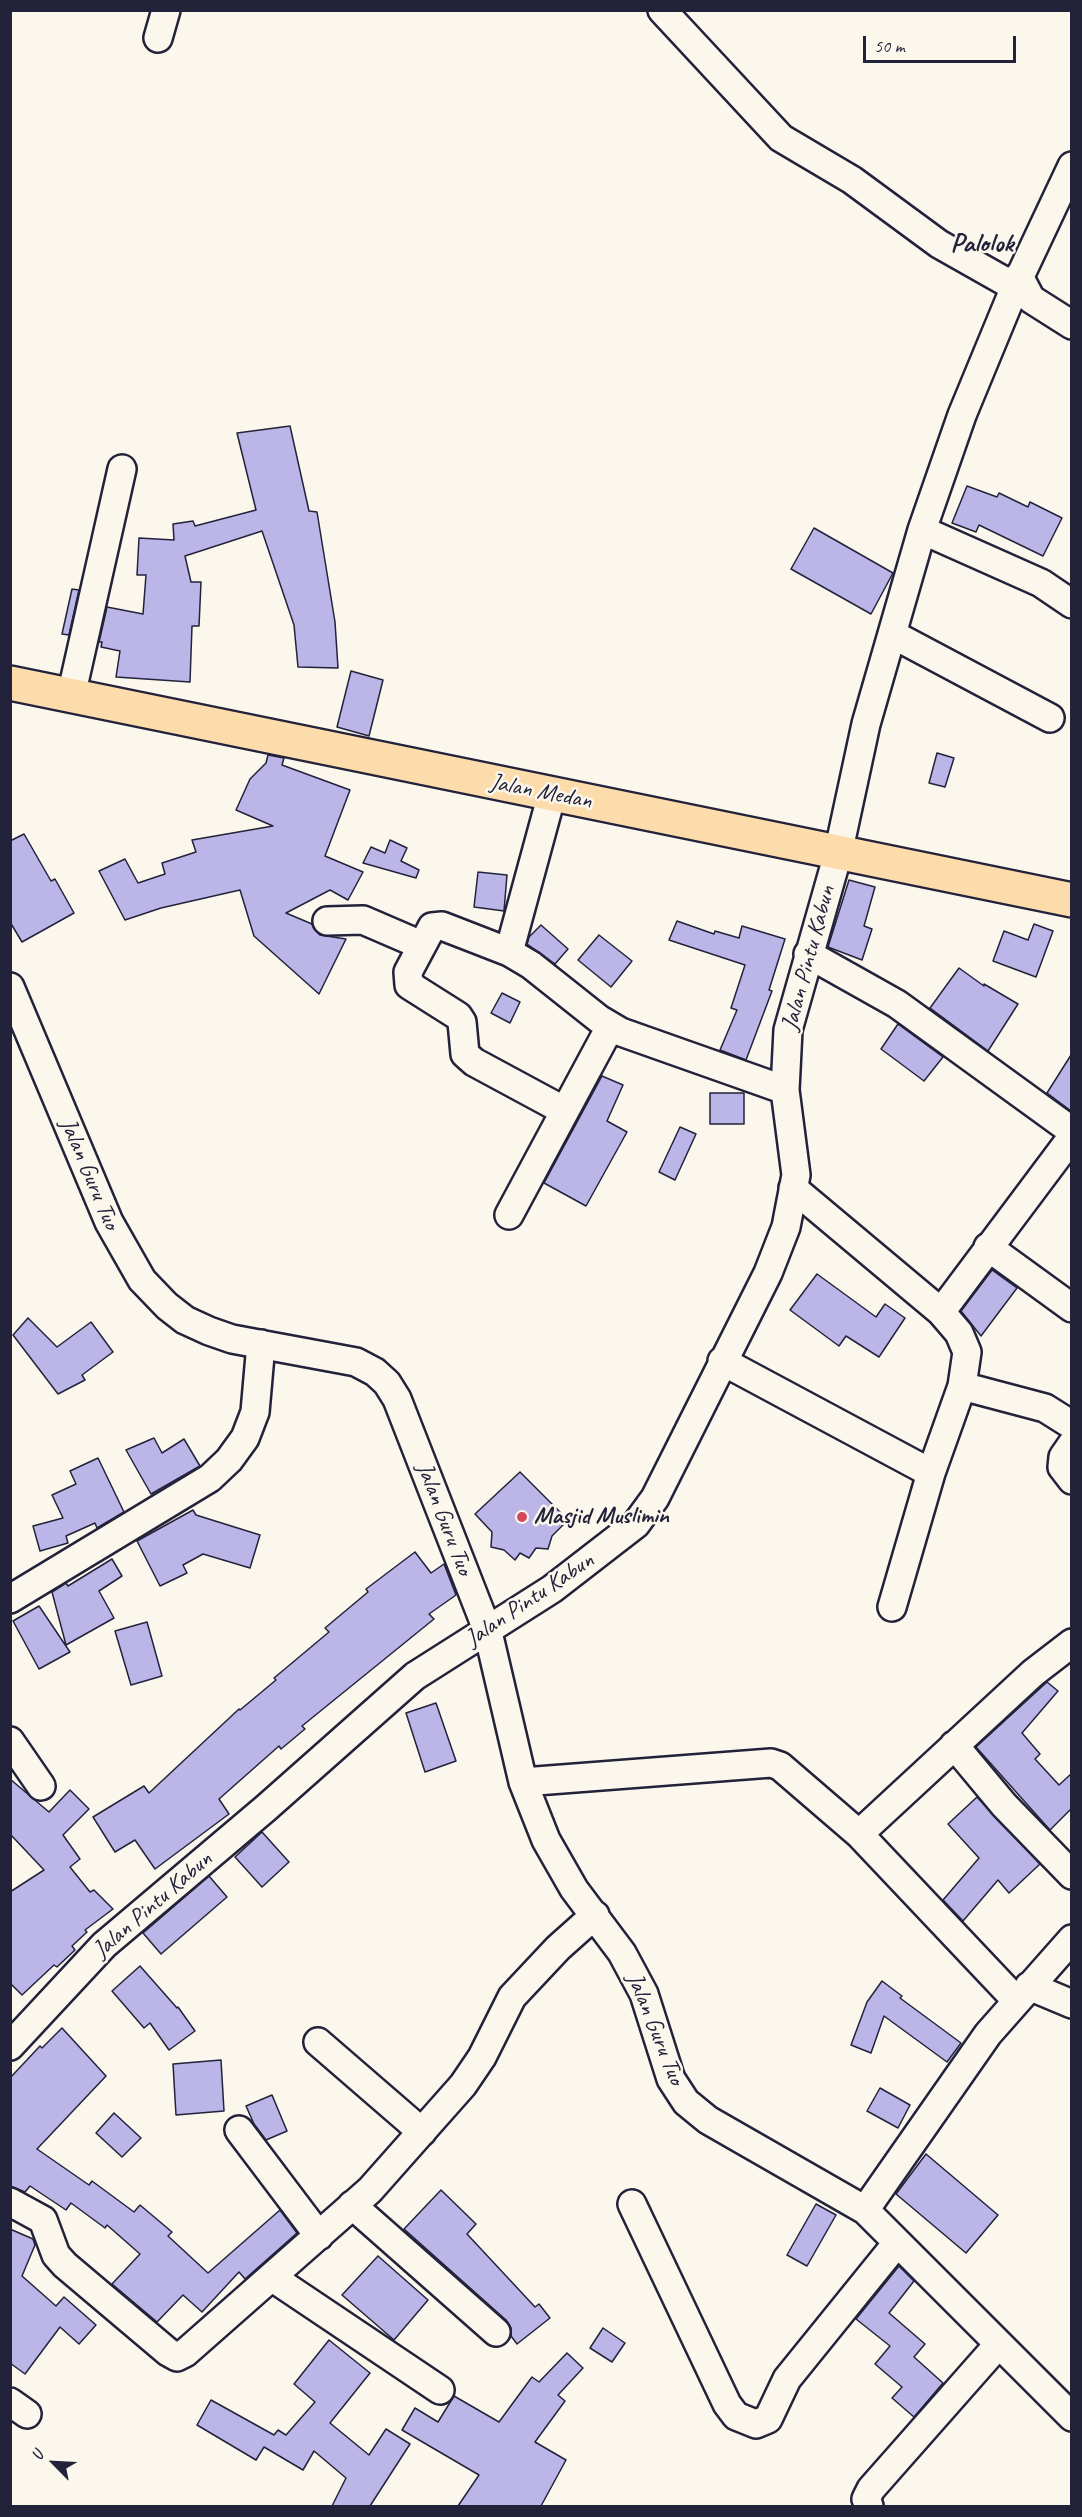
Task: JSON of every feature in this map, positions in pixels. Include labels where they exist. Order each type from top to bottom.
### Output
[{"type":"main road","name":"Jalan Medan","points":[[10,682],[838,854],[1071,900]]},
{"type":"street","points":[[158,38],[166,10]]},
{"type":"street","points":[[662,10],[781,138],[852,180],[939,244],[1017,281],[1031,299],[1071,325]]},
{"type":"street","name":"Jalan Pintu Kabun","points":[[15,2032],[104,1945],[266,1808],[416,1676],[488,1632],[552,1588],[636,1524],[655,1498],[675,1463],[722,1361],[768,1273],[786,1227],[795,1175],[785,1090],[788,1030],[838,854],[866,724],[922,530],[962,415],[1017,281],[1071,166]]},
{"type":"street","points":[[70,696],[122,469]]},
{"type":"street","points":[[922,530],[1041,583],[1071,604]]},
{"type":"street","points":[[892,634],[1050,718]]},
{"type":"street","points":[[510,952],[552,794]]},
{"type":"street","points":[[327,921],[363,920],[421,945]]},
{"type":"street","points":[[563,1110],[474,1062],[465,1054],[462,1022],[458,1016],[409,985],[408,972],[429,929],[436,925],[510,952],[531,965],[610,1027],[785,1090]]},
{"type":"street","points":[[808,954],[897,1004],[1071,1131]]},
{"type":"street","name":"Jalan Guru Tuo","points":[[10,987],[109,1222],[142,1280],[167,1306],[185,1320],[232,1339],[356,1362],[375,1372],[387,1383],[397,1399],[488,1632],[523,1782],[546,1840],[574,1889],[622,1953],[644,1994],[671,2079],[686,2102],[708,2120],[865,2211],[1071,2417]]},
{"type":"street","points":[[509,1215],[563,1110],[610,1027]]},
{"type":"street","points":[[941,1312],[1071,1137]]},
{"type":"street","points":[[793,1188],[941,1312],[959,1333],[967,1353],[962,1386],[931,1473],[892,1607]]},
{"type":"street","points":[[988,1247],[1071,1308]]},
{"type":"street","points":[[10,1599],[210,1478],[229,1460],[245,1438],[255,1412],[261,1344]]},
{"type":"street","points":[[722,1361],[931,1473]]},
{"type":"street","points":[[962,1386],[1045,1408],[1071,1425]]},
{"type":"street","points":[[1071,1444],[1063,1457],[1062,1467],[1071,1480]]},
{"type":"street","points":[[859,1834],[1033,1673],[1071,1643]]},
{"type":"street","points":[[10,1741],[41,1786]]},
{"type":"street","points":[[954,1745],[1004,1805],[1071,1875]]},
{"type":"street","points":[[523,1782],[771,1763],[787,1770],[859,1834],[1022,1993],[1071,2004]]},
{"type":"street","points":[[10,2202],[43,2220],[56,2255],[65,2265],[168,2352],[177,2357],[185,2353],[273,2278],[369,2190],[463,2085],[482,2056],[512,1997],[558,1948],[595,1916]]},
{"type":"street","points":[[865,2211],[960,2072],[1022,1993],[1071,1939]]},
{"type":"street","points":[[318,2043],[422,2132]]},
{"type":"street","points":[[239,2130],[319,2236]]},
{"type":"street","points":[[632,2204],[727,2404],[736,2416],[756,2424],[768,2420],[787,2379],[897,2243]]},
{"type":"street","points":[[352,2205],[496,2332]]},
{"type":"street","points":[[273,2278],[440,2390]]},
{"type":"street","points":[[869,2506],[866,2499],[871,2489],[998,2345]]},
{"type":"building","points":[[290,426],[309,511],[317,512],[335,622],[338,668],[298,667],[294,625],[262,531],[185,556],[191,582],[201,582],[199,626],[192,626],[190,682],[116,677],[120,651],[101,647],[102,642],[99,642],[107,607],[143,614],[146,575],[137,575],[139,538],[174,540],[173,524],[193,521],[195,526],[256,510],[237,433]]},
{"type":"building","points":[[967,486],[997,497],[999,493],[1028,507],[1030,502],[1062,518],[1043,556],[979,525],[976,532],[952,523]]},
{"type":"building","points":[[814,528],[893,573],[871,614],[791,569]]},
{"type":"building","points":[[72,589],[79,590],[69,635],[62,634]]},
{"type":"building","points":[[351,671],[383,680],[369,736],[337,727]]},
{"type":"building","points":[[937,753],[954,758],[945,787],[929,783]]},
{"type":"building","points":[[268,755],[284,758],[282,765],[350,790],[325,856],[363,872],[348,900],[330,890],[286,913],[312,924],[320,935],[346,939],[319,994],[254,936],[240,890],[161,908],[125,920],[99,871],[125,859],[138,883],[165,874],[162,863],[196,852],[192,840],[273,826],[236,810],[250,779],[266,763]]},
{"type":"building","points":[[24,834],[51,881],[55,879],[74,913],[22,942],[10,922],[10,841]]},
{"type":"building","points":[[390,840],[407,848],[401,861],[419,870],[416,878],[363,863],[371,847],[385,853]]},
{"type":"building","points":[[478,872],[507,875],[504,911],[474,907]]},
{"type":"building","points":[[849,880],[875,887],[864,926],[872,929],[862,960],[828,947]]},
{"type":"building","points":[[677,921],[714,934],[715,931],[739,938],[742,926],[785,939],[769,990],[772,991],[746,1060],[720,1050],[737,1010],[731,1008],[745,965],[669,940]]},
{"type":"building","points":[[1034,924],[1053,931],[1036,977],[993,961],[1004,931],[1028,940]]},
{"type":"building","points":[[541,925],[568,949],[555,964],[527,944],[529,937]]},
{"type":"building","points":[[599,935],[632,961],[611,987],[578,960]]},
{"type":"building","points":[[959,968],[984,986],[984,984],[1018,1004],[988,1051],[930,1008]]},
{"type":"building","points":[[502,993],[520,1002],[510,1023],[491,1013]]},
{"type":"building","points":[[898,1024],[943,1057],[924,1081],[881,1049]]},
{"type":"building","points":[[1071,1055],[1071,1111],[1047,1093]]},
{"type":"building","points":[[602,1076],[623,1085],[607,1121],[627,1132],[586,1206],[544,1183]]},
{"type":"building","points":[[710,1093],[744,1093],[744,1124],[710,1124]]},
{"type":"building","points":[[680,1127],[696,1134],[675,1180],[659,1172]]},
{"type":"building","points":[[992,1270],[1017,1288],[981,1336],[961,1311]]},
{"type":"building","points":[[817,1274],[876,1317],[885,1304],[905,1318],[879,1357],[846,1336],[839,1346],[790,1310]]},
{"type":"building","points":[[28,1318],[57,1347],[91,1322],[113,1352],[82,1375],[85,1380],[58,1394],[13,1335]]},
{"type":"building","points":[[154,1438],[162,1453],[184,1439],[200,1466],[151,1494],[126,1450]]},
{"type":"building","points":[[98,1458],[124,1512],[97,1528],[95,1523],[66,1536],[68,1543],[40,1551],[33,1526],[63,1518],[52,1495],[76,1484],[70,1471]]},
{"type":"building","name":"Masjid Muslimin","points":[[520,1472],[568,1520],[552,1536],[548,1549],[536,1548],[529,1558],[520,1553],[515,1560],[504,1550],[491,1547],[492,1532],[475,1514]]},
{"type":"building","points":[[193,1510],[196,1515],[260,1535],[250,1568],[203,1554],[183,1565],[187,1573],[160,1586],[137,1541]]},
{"type":"building","points":[[415,1552],[431,1573],[444,1564],[456,1595],[429,1614],[434,1619],[302,1726],[305,1729],[281,1749],[279,1746],[219,1799],[229,1814],[155,1869],[135,1840],[115,1852],[93,1817],[144,1786],[149,1793],[239,1709],[276,1680],[274,1678],[329,1632],[325,1628],[368,1592],[366,1589]]},
{"type":"building","points":[[112,1559],[122,1576],[99,1591],[114,1618],[66,1645],[52,1592],[66,1583],[68,1586]]},
{"type":"building","points":[[39,1606],[70,1652],[39,1669],[13,1621]]},
{"type":"building","points":[[147,1622],[162,1676],[131,1685],[115,1631]]},
{"type":"building","points":[[1047,1682],[1058,1691],[1022,1733],[1040,1754],[1035,1759],[1059,1785],[1071,1774],[1071,1809],[1050,1830],[976,1747]]},
{"type":"building","points":[[436,1703],[456,1761],[425,1772],[406,1713]]},
{"type":"building","points":[[10,1779],[49,1812],[70,1790],[89,1809],[63,1835],[80,1859],[70,1867],[90,1892],[94,1890],[113,1909],[85,1930],[87,1932],[72,1946],[75,1950],[57,1967],[54,1965],[22,1995],[10,1983],[10,1892],[44,1870],[10,1834]]},
{"type":"building","points":[[977,1797],[1040,1864],[1009,1893],[998,1880],[963,1921],[943,1900],[979,1858],[948,1824]]},
{"type":"building","points":[[262,1832],[289,1862],[262,1887],[235,1857]]},
{"type":"building","points":[[209,1876],[227,1897],[161,1954],[143,1933]]},
{"type":"building","points":[[140,1966],[178,2007],[195,2031],[169,2050],[150,2023],[144,2028],[112,1991]]},
{"type":"building","points":[[882,1981],[902,1996],[900,1998],[961,2043],[947,2062],[884,2016],[871,2053],[851,2045],[867,2002]]},
{"type":"building","points":[[62,2028],[106,2076],[37,2149],[89,2185],[92,2181],[134,2212],[140,2205],[172,2232],[168,2236],[208,2273],[280,2210],[297,2233],[245,2279],[239,2272],[202,2312],[183,2295],[157,2322],[112,2284],[140,2254],[107,2225],[105,2228],[71,2203],[66,2210],[30,2186],[25,2192],[10,2186],[10,2078],[40,2046],[42,2048]]},
{"type":"building","points":[[221,2060],[224,2111],[176,2115],[173,2064]]},
{"type":"building","points":[[880,2088],[910,2105],[898,2128],[867,2111]]},
{"type":"building","points":[[272,2095],[287,2131],[266,2140],[254,2124],[246,2106]]},
{"type":"building","points":[[114,2113],[141,2138],[122,2157],[96,2133]]},
{"type":"building","points":[[926,2154],[998,2215],[966,2253],[896,2194]]},
{"type":"building","points":[[441,2190],[476,2224],[467,2234],[535,2307],[539,2304],[550,2318],[517,2344],[511,2336],[511,2328],[506,2320],[404,2229]]},
{"type":"building","points":[[816,2204],[836,2215],[807,2266],[787,2255]]},
{"type":"building","points":[[10,2229],[33,2239],[35,2245],[22,2276],[56,2306],[64,2297],[96,2325],[79,2344],[60,2327],[25,2374],[10,2363]]},
{"type":"building","points":[[378,2256],[428,2300],[394,2340],[342,2295]]},
{"type":"building","points":[[899,2266],[914,2281],[889,2313],[925,2344],[914,2357],[943,2383],[914,2417],[892,2398],[902,2387],[875,2364],[890,2346],[856,2319]]},
{"type":"building","points":[[603,2328],[625,2343],[612,2362],[590,2348]]},
{"type":"building","points":[[329,2340],[370,2373],[330,2423],[369,2455],[386,2429],[410,2444],[370,2506],[332,2506],[346,2478],[314,2451],[303,2470],[264,2447],[256,2460],[197,2425],[211,2400],[274,2435],[278,2430],[286,2435],[315,2402],[294,2384]]},
{"type":"building","points":[[567,2353],[583,2368],[558,2395],[565,2401],[535,2442],[566,2460],[541,2506],[458,2506],[479,2475],[402,2430],[415,2408],[438,2422],[454,2396],[499,2422],[532,2377],[539,2382]]},
{"type":"place","name":"Masjid Muslimin","points":[[522,1517]]},
{"type":"district","name":"Palolok","points":[[982,244]]}]
